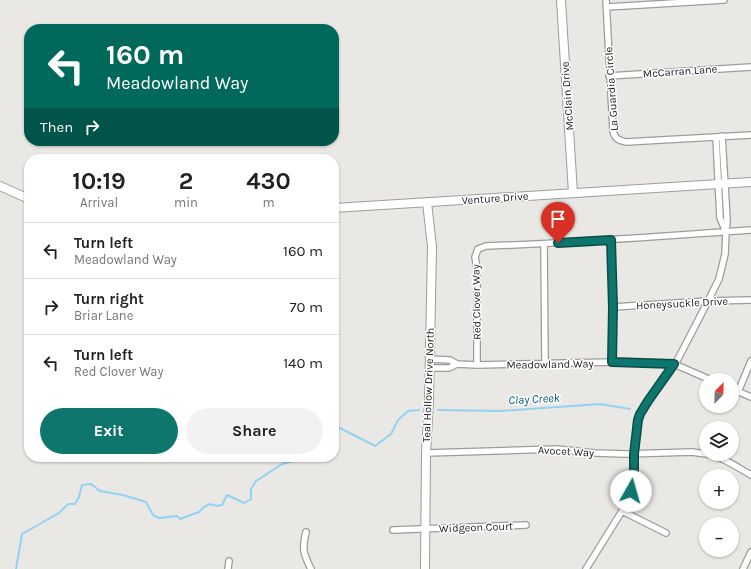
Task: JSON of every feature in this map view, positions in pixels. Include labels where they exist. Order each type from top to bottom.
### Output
[{"type":"street","name":"McClain Drive","points":[[561,0],[573,193]]},
{"type":"street","name":"La Guardia Circle","points":[[606,0],[609,76],[613,131],[615,137],[626,142],[751,135]]},
{"type":"street","points":[[607,7],[724,0]]},
{"type":"street","name":"McCarran Lane","points":[[609,76],[751,67]]},
{"type":"street","points":[[586,569],[622,511],[631,491],[634,469],[634,454],[640,414],[674,364],[719,279],[726,254],[726,232],[720,218],[722,184],[719,137]]},
{"type":"street","name":"Venture Drive","points":[[339,208],[751,182]]},
{"type":"street","points":[[0,186],[24,196]]},
{"type":"street","name":"Teal Hollow Drive North","points":[[425,569],[426,453],[429,401],[432,247],[427,202]]},
{"type":"street","name":"Red Clover Way","points":[[477,365],[477,268],[475,257],[478,249],[486,246],[611,240],[751,230]]},
{"type":"street","points":[[611,240],[613,307],[612,362]]},
{"type":"street","points":[[544,244],[545,363]]},
{"type":"street","name":"Honeysuckle Drive","points":[[613,307],[751,300]]},
{"type":"street","name":"Meadowland Way","points":[[429,359],[450,360],[457,364],[477,365],[612,362],[674,364],[699,375]]},
{"type":"street","points":[[739,390],[751,361]]},
{"type":"street","name":"Meadowland Way","points":[[429,368],[449,368],[457,364]]},
{"type":"street","points":[[739,392],[751,397]]},
{"type":"street","name":"Avocet Way","points":[[426,453],[556,449],[595,453],[699,453]]},
{"type":"street","name":"Avocet Way","points":[[726,461],[751,475]]},
{"type":"street","points":[[622,511],[666,533]]},
{"type":"street","name":"Widgeon Court","points":[[393,530],[526,525]]},
{"type":"street","points":[[306,532],[303,546],[311,569]]},
{"type":"street","points":[[743,569],[751,552]]},
{"type":"street","points":[[228,569],[229,561]]},
{"type":"waterway","name":"Clay Creek","points":[[438,410],[500,411],[600,404],[630,409]]},
{"type":"waterway","name":"Clay Creek","points":[[339,428],[375,446],[391,434],[398,420],[408,411],[419,410]]},
{"type":"waterway","name":"Clay Creek","points":[[16,569],[22,534],[59,513],[68,504],[75,504],[79,497],[82,485],[91,484],[100,491],[123,495],[146,502],[153,515],[159,518],[177,516],[180,519],[199,512],[210,504],[217,506],[222,505],[227,495],[244,503],[251,499],[251,489],[256,481],[282,464],[289,462]]},
{"type":"route","points":[[558,243],[611,240],[613,307],[612,362],[674,364],[640,414],[634,454],[634,469],[631,491]]}]
